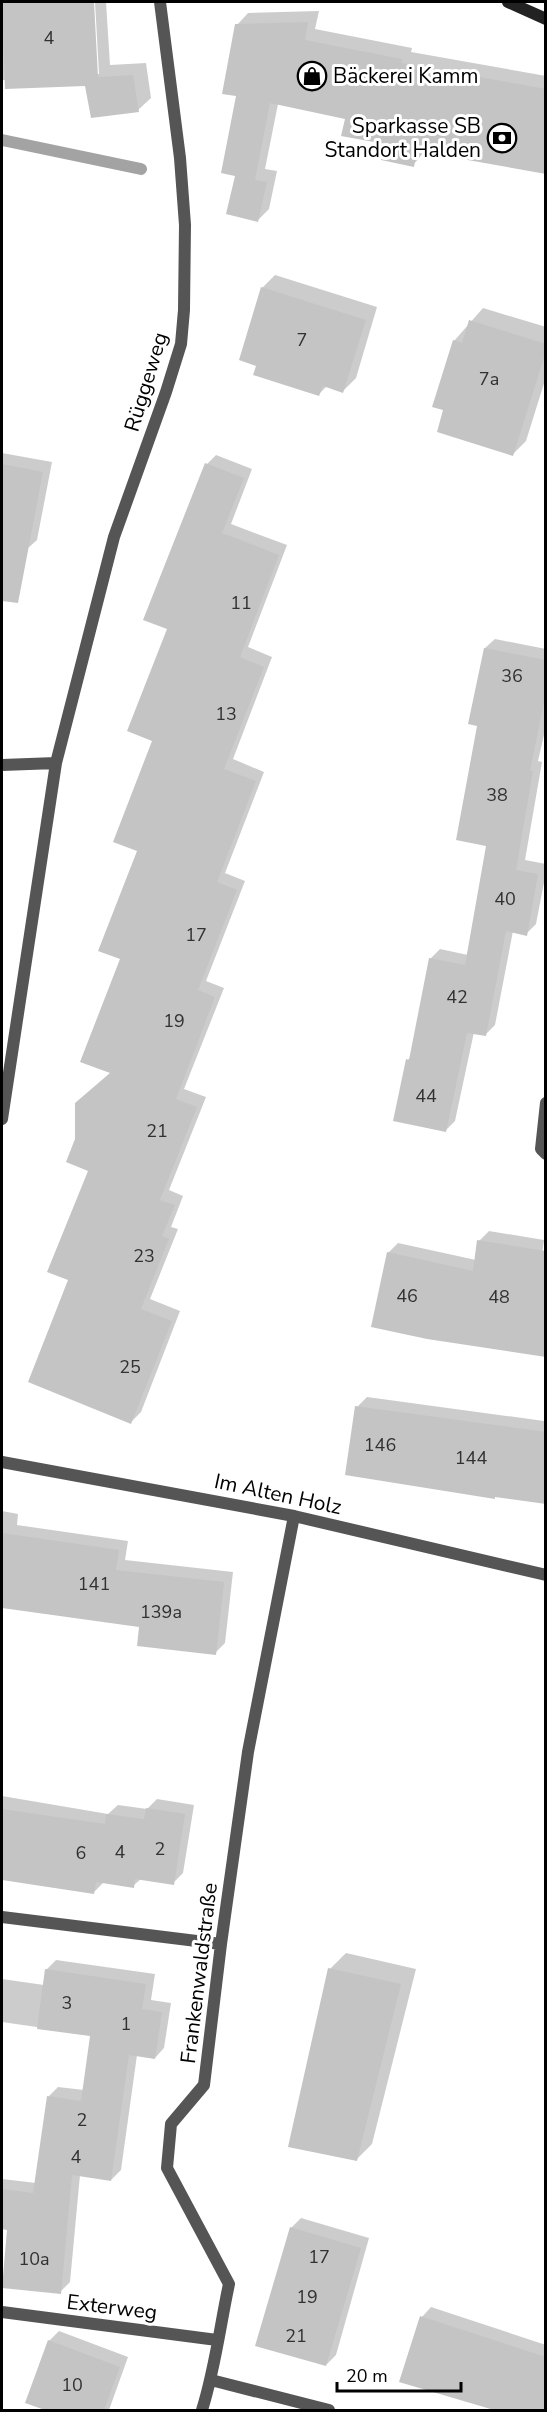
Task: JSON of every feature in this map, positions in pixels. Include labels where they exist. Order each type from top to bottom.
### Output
[{"type":"main road","points":[[508,2],[546,19]]},
{"type":"street","name":"Rüggeweg","points":[[2,1119],[56,763],[114,537],[181,344],[184,310],[185,225],[180,158],[160,2]]},
{"type":"street","points":[[2,765],[56,763]]},
{"type":"street","points":[[546,1103],[541,1149],[546,1154]]},
{"type":"street","name":"Im Alten Holz","points":[[2,1462],[294,1516],[546,1575]]},
{"type":"street","name":"Frankenwaldstraße","points":[[202,2410],[212,2379],[217,2340],[229,2284],[167,2168],[171,2124],[204,2085],[248,1752],[294,1516]]},
{"type":"street","points":[[2,1917],[221,1944]]},
{"type":"street","name":"Exterweg","points":[[2,2312],[217,2340]]},
{"type":"street","points":[[212,2379],[330,2410]]},
{"type":"building","points":[[2,2],[94,2],[98,77],[133,75],[139,112],[91,118],[85,86],[5,89]]},
{"type":"building","points":[[308,22],[305,40],[402,59],[401,63],[546,89],[546,174],[417,151],[414,167],[381,160],[385,144],[341,136],[345,119],[270,103],[255,180],[267,182],[258,222],[226,214],[235,176],[221,173],[236,96],[222,94],[235,24]]},
{"type":"building","points":[[261,287],[366,320],[343,393],[323,386],[319,396],[253,375],[256,366],[239,360]]},
{"type":"building","points":[[469,320],[546,344],[546,351],[513,456],[437,432],[443,410],[432,407],[453,340],[462,343]]},
{"type":"building","points":[[205,463],[244,478],[222,533],[279,555],[240,657],[264,667],[224,769],[256,781],[217,882],[237,890],[198,990],[215,997],[176,1099],[197,1107],[160,1200],[175,1205],[162,1236],[169,1239],[141,1309],[172,1321],[131,1424],[28,1382],[68,1280],[47,1272],[88,1171],[66,1162],[75,1139],[75,1103],[110,1073],[80,1062],[120,959],[98,951],[137,851],[113,842],[152,741],[127,731],[167,629],[143,620]]},
{"type":"building","points":[[2,464],[43,472],[18,603],[2,601]]},
{"type":"building","points":[[484,648],[546,660],[546,692],[530,771],[533,771],[516,870],[538,874],[527,936],[506,931],[486,1036],[467,1033],[446,1132],[393,1121],[406,1059],[409,1060],[429,958],[465,965],[486,846],[456,840],[477,726],[468,724]]},
{"type":"building","points":[[477,1240],[546,1251],[546,1357],[427,1339],[371,1327],[387,1252],[473,1271]]},
{"type":"building","points":[[355,1406],[546,1432],[546,1504],[495,1497],[495,1499],[345,1475]]},
{"type":"building","points":[[2,1533],[119,1550],[116,1570],[224,1582],[216,1655],[137,1646],[139,1627],[2,1608]]},
{"type":"building","points":[[146,1808],[185,1814],[174,1885],[135,1879],[134,1888],[96,1882],[94,1894],[2,1880],[2,1809],[105,1824],[106,1814],[144,1819]]},
{"type":"building","points":[[328,1968],[401,1984],[357,2161],[288,2147]]},
{"type":"building","points":[[45,1969],[146,1984],[142,2009],[162,2012],[155,2059],[129,2055],[111,2181],[72,2175],[61,2294],[2,2288],[7,2230],[2,2229],[2,2189],[33,2193],[47,2096],[81,2101],[90,2036],[37,2029]]},
{"type":"building","points":[[290,2227],[361,2248],[326,2366],[255,2346]]},
{"type":"building","points":[[420,2316],[546,2357],[546,2410],[494,2410],[399,2382]]},
{"type":"building","points":[[48,2340],[120,2367],[104,2410],[45,2410],[25,2403]]},
{"type":"waterway","points":[[2,140],[141,169]]},
{"type":"place","name":"Bäckerei Kamm","points":[[312,76]]},
{"type":"place","name":"Sparkasse SB Standort Halden","points":[[502,138]]}]
